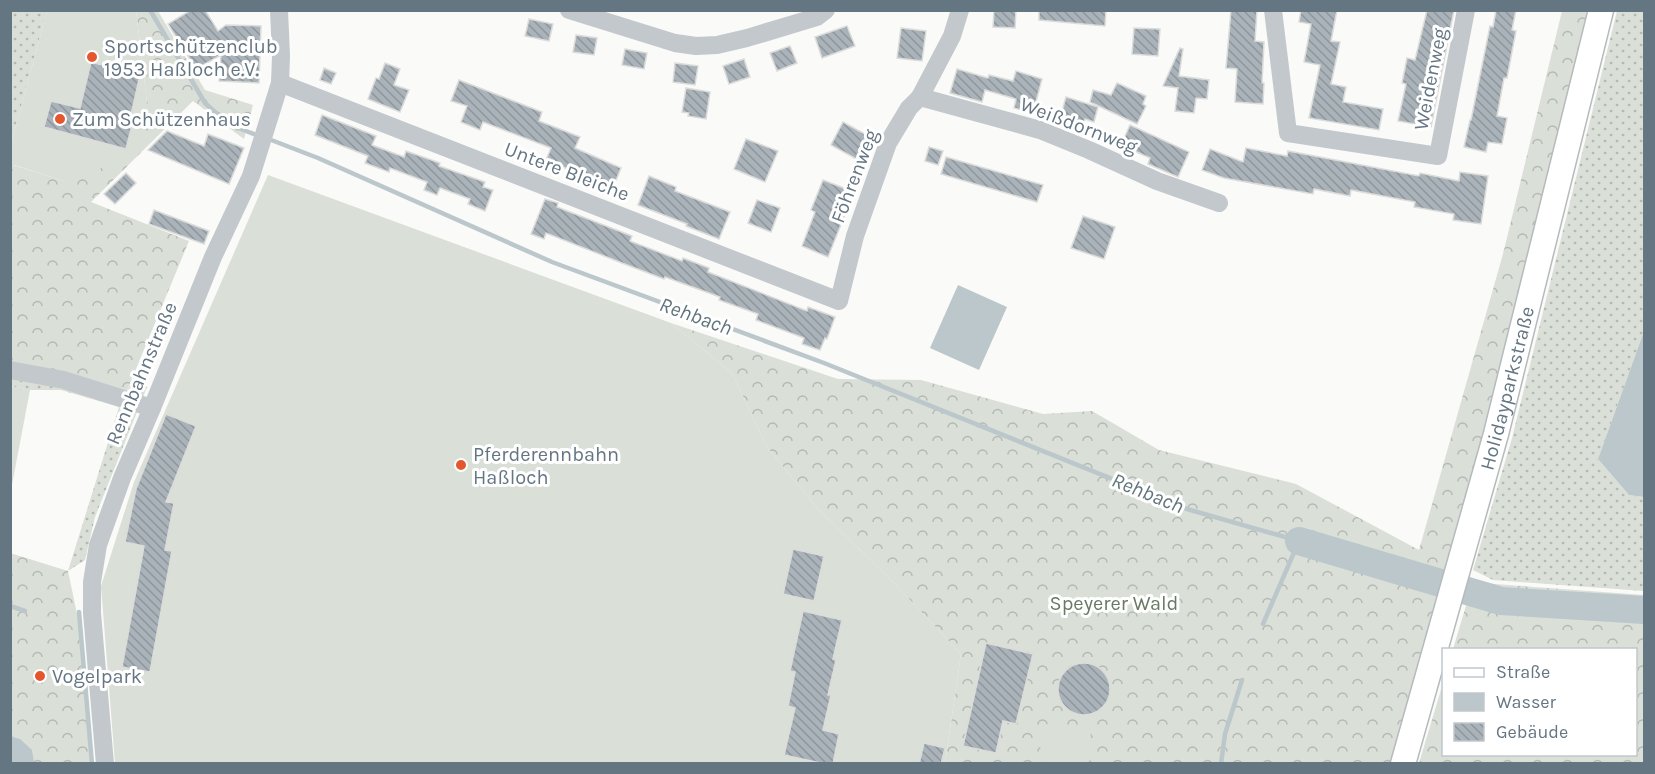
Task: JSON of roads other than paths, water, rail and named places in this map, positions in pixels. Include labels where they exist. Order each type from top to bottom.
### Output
[{"type":"main road","name":"Holidayparkstraße","points":[[1403,764],[1496,434],[1601,10]]},
{"type":"street","name":"Rennbahnstraße","points":[[105,764],[92,613],[92,582],[98,545],[122,478],[213,257],[251,176],[261,147],[280,83],[279,10]]},
{"type":"street","points":[[569,10],[675,43],[696,46],[717,45],[747,38],[817,17],[826,10]]},
{"type":"street","name":"Föhrenweg","points":[[839,301],[855,236],[888,143],[909,108],[920,97],[952,36],[960,10]]},
{"type":"street","name":"Weidenweg","points":[[1273,10],[1288,133],[1438,156],[1466,10]]},
{"type":"street","name":"Untere Bleiche","points":[[280,83],[839,301]]},
{"type":"street","name":"Weißdornweg","points":[[920,97],[1040,130],[1157,181],[1219,203]]},
{"type":"street","points":[[10,370],[64,380],[152,408]]},
{"type":"water","points":[[958,285],[1007,307],[979,370],[930,348]]},
{"type":"water","points":[[1644,331],[1644,497],[1629,495],[1598,459]]},
{"type":"water","points":[[11,738],[20,739],[32,750],[34,763],[11,763]]},
{"type":"waterway","name":"Rehbach","points":[[150,10],[205,103],[228,124],[259,136]]},
{"type":"waterway","name":"Rehbach","points":[[266,138],[318,158],[552,262],[824,363],[1187,509],[1299,541],[1263,624]]},
{"type":"waterway","name":"Rehbach","points":[[1299,541],[1501,601],[1644,610]]},
{"type":"waterway","points":[[10,606],[25,611]]},
{"type":"waterway","points":[[79,612],[92,764]]},
{"type":"waterway","name":"Rehbach","points":[[1221,764],[1225,734],[1242,680]]},
{"type":"place","name":"Sportschützenclub 1953 Haßloch e.V.","points":[[92,57]]},
{"type":"place","name":"Zum Schützenhaus","points":[[60,119]]},
{"type":"place","name":"Pferderennbahn Haßloch","points":[[461,465]]},
{"type":"place","name":"Vogelpark","points":[[40,676]]},
{"type":"park label","name":"Speyerer Wald","points":[[1114,603]]}]
